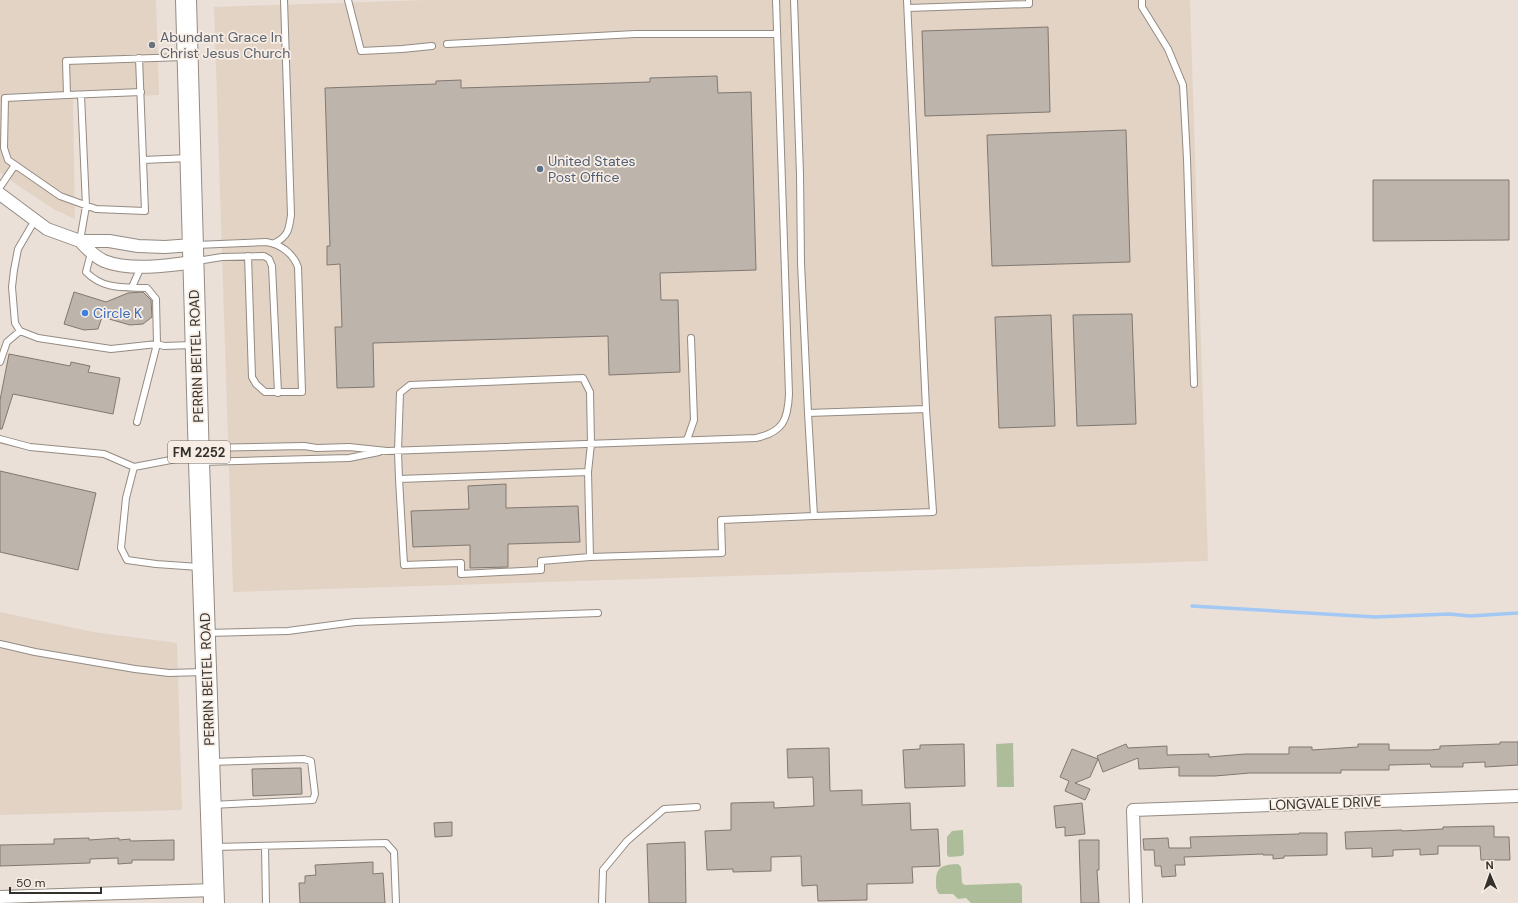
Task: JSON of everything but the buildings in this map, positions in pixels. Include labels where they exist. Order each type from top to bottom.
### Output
[{"type":"main road","name":"PERRIN BEITEL ROAD","points":[[186,0],[199,455],[214,896]]},
{"type":"street","points":[[0,194],[47,229],[80,241],[109,241],[124,244],[158,246],[193,254]]},
{"type":"street","points":[[80,241],[91,253],[105,261],[141,266],[166,267],[193,254]]},
{"type":"street","name":"LONGVALE DRIVE","points":[[1136,903],[1133,810],[1518,796]]},
{"type":"street","points":[[0,897],[105,898],[214,896]]},
{"type":"lane","points":[[275,243],[284,239],[289,229],[291,215],[284,0]]},
{"type":"lane","points":[[348,0],[360,51],[432,46]]},
{"type":"lane","points":[[0,439],[30,447],[104,454],[134,467],[199,455],[304,446],[317,448],[349,447],[398,451],[756,438],[770,435],[782,425],[788,409],[776,0]]},
{"type":"lane","points":[[794,0],[800,159],[801,263],[814,516]]},
{"type":"lane","points":[[590,557],[588,472],[591,444],[590,392],[583,378],[410,385],[400,393],[398,451],[404,564],[461,563],[462,574],[541,570],[540,561],[590,557],[722,553],[720,520],[933,512],[926,409],[907,0]]},
{"type":"lane","points":[[908,8],[1029,4],[1029,0]]},
{"type":"lane","points":[[1142,0],[1142,7],[1168,49],[1183,85],[1187,159],[1194,384]]},
{"type":"lane","points":[[447,44],[635,34],[777,34]]},
{"type":"lane","points":[[67,95],[66,61],[188,57]]},
{"type":"lane","points":[[139,58],[145,211],[96,209],[86,206],[60,196],[8,160],[4,148],[5,98],[140,92]]},
{"type":"lane","points":[[80,241],[86,206],[81,95]]},
{"type":"lane","points":[[143,160],[190,158]]},
{"type":"lane","points":[[0,186],[15,165]]},
{"type":"lane","points":[[35,220],[18,249],[14,270],[12,287],[15,323],[20,331],[38,338],[111,349],[157,344],[164,346],[196,345]]},
{"type":"lane","points":[[193,254],[266,242],[275,243],[284,248],[292,257],[298,267],[302,392],[265,392],[256,384],[252,377],[248,256]]},
{"type":"lane","points":[[91,253],[86,272],[91,277],[108,286],[147,288],[156,299],[157,344],[137,422]]},
{"type":"lane","points":[[193,254],[222,257],[264,256],[269,259],[272,266],[278,393]]},
{"type":"lane","points":[[132,287],[141,266]]},
{"type":"lane","points":[[0,362],[7,342],[20,331]]},
{"type":"lane","points":[[687,440],[694,420],[691,338]]},
{"type":"lane","points":[[0,343],[7,342]]},
{"type":"lane","points":[[808,413],[926,409]]},
{"type":"lane","points":[[199,455],[349,458],[387,451]]},
{"type":"lane","points":[[134,467],[126,498],[121,548],[127,560],[156,564],[203,567]]},
{"type":"lane","points":[[399,479],[588,472]]},
{"type":"lane","points":[[205,633],[288,630],[355,622],[598,613]]},
{"type":"lane","points":[[0,644],[35,652],[135,670],[169,673],[206,672]]},
{"type":"lane","points":[[209,762],[304,759],[311,761],[315,794],[313,800],[211,805]]},
{"type":"lane","points":[[602,903],[603,870],[627,840],[664,809],[697,807]]},
{"type":"lane","points":[[212,847],[386,843],[394,852],[396,903]]},
{"type":"lane","points":[[265,846],[266,903]]},
{"type":"shaded area","points":[[0,0],[156,0],[159,95],[73,98],[75,219],[55,210],[0,172]]},
{"type":"shaded area","points":[[426,0],[1190,0],[1208,561],[233,592],[214,7]]},
{"type":"shaded area","points":[[0,612],[93,632],[177,643],[182,810],[0,815]]},
{"type":"green space","points":[[1013,743],[1014,787],[997,787],[996,744]]},
{"type":"green space","points":[[963,830],[964,854],[962,856],[949,857],[947,855],[947,837],[952,831]]},
{"type":"green space","points":[[958,864],[961,867],[962,883],[965,885],[1019,883],[1022,886],[1022,903],[971,903],[966,898],[958,899],[953,894],[939,894],[936,888],[937,872],[942,867]]},
{"type":"waterway","points":[[1192,606],[1375,617],[1449,614],[1470,616],[1518,613]]},
{"type":"place","name":"Abundant Grace In Christ Jesus Church","points":[[152,45]]},
{"type":"place","name":"United States Post Office","points":[[540,169]]},
{"type":"place","name":"Circle K","points":[[85,313]]}]
